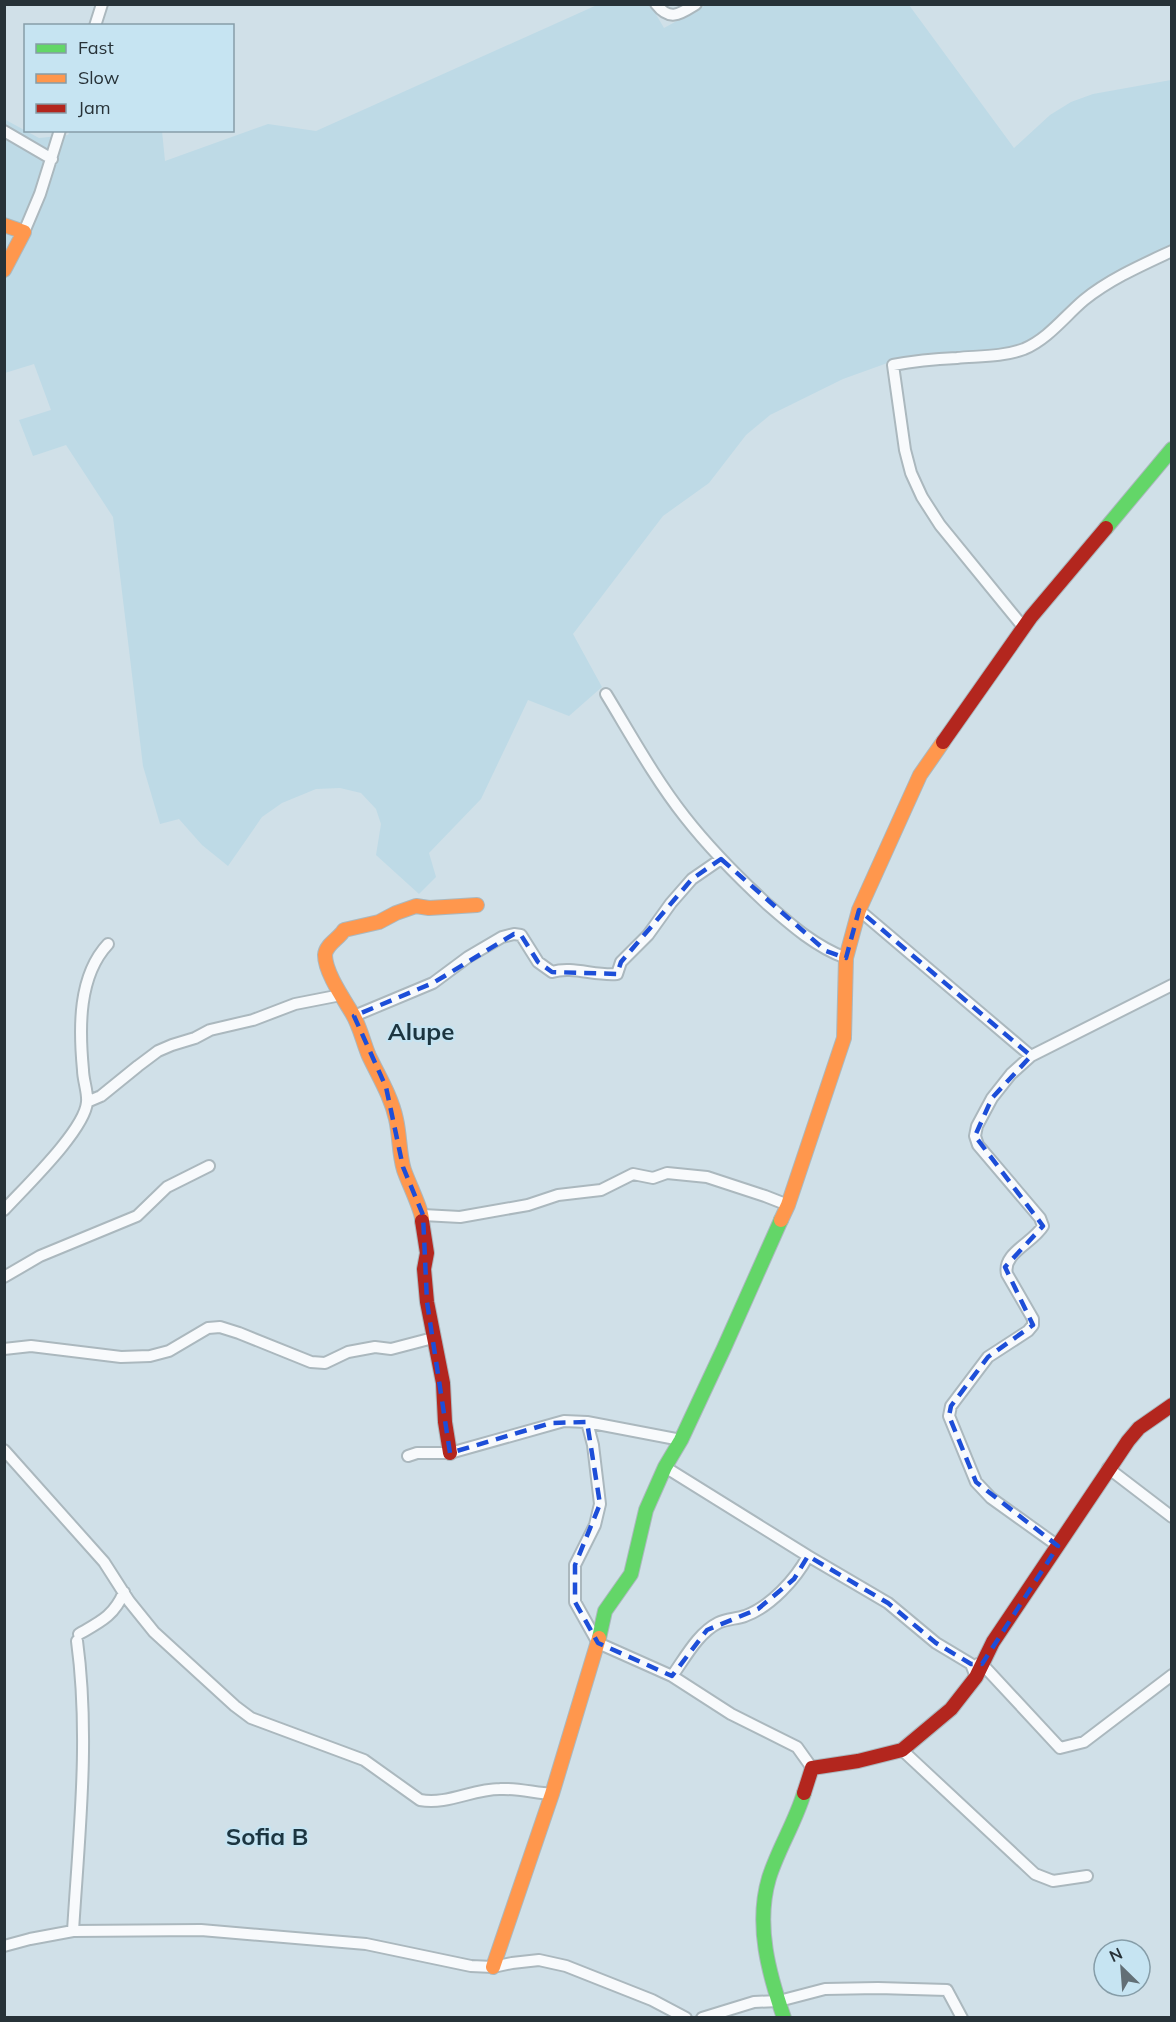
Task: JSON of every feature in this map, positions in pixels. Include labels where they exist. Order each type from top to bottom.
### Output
[{"type":"street","points":[[96,24],[102,4]]},
{"type":"street","points":[[656,4],[663,13],[670,15],[678,14],[696,4]]},
{"type":"street","points":[[4,131],[52,159]]},
{"type":"street","points":[[4,270],[24,232],[52,159],[59,132]]},
{"type":"street","points":[[4,225],[24,232]]},
{"type":"street","points":[[1024,628],[940,525],[922,497],[911,473],[905,450],[893,365],[922,360],[991,356],[1027,348],[1045,336],[1085,299],[1107,284],[1172,251]]},
{"type":"street","points":[[493,1967],[552,1794],[598,1643],[605,1611],[631,1574],[646,1510],[665,1467],[681,1440],[788,1205],[844,1038],[846,958],[859,910],[920,775],[1024,628],[1172,449]]},
{"type":"street","points":[[606,694],[684,816],[721,859],[744,883],[793,926],[826,951],[846,958]]},
{"type":"street","points":[[354,1016],[433,983],[468,957],[502,937],[514,934],[520,935],[538,962],[552,972],[562,969],[605,975],[617,974],[621,962],[648,935],[692,879],[721,859]]},
{"type":"street","points":[[450,1453],[445,1422],[443,1383],[427,1302],[424,1269],[427,1253],[422,1223],[423,1215],[411,1191],[403,1167],[396,1118],[386,1087],[369,1055],[354,1016],[326,964],[325,952],[344,930],[379,922],[416,906],[437,908],[477,905]]},
{"type":"street","points":[[859,910],[1031,1056]]},
{"type":"street","points":[[4,1210],[67,1140],[81,1119],[87,1102],[81,1036],[86,981],[97,956],[108,944]]},
{"type":"street","points":[[1058,1546],[992,1498],[976,1482],[949,1416],[951,1406],[988,1357],[1028,1331],[1033,1325],[1033,1319],[1005,1267],[1009,1259],[1039,1233],[1043,1226],[1040,1218],[978,1145],[975,1136],[977,1126],[992,1098],[1011,1074],[1031,1056],[1172,985]]},
{"type":"street","points":[[87,1102],[101,1096],[158,1051],[172,1045],[195,1038],[210,1030],[253,1020],[295,1004],[341,994]]},
{"type":"street","points":[[4,1277],[40,1256],[136,1216],[167,1187],[209,1166]]},
{"type":"street","points":[[423,1215],[460,1217],[528,1205],[558,1195],[601,1190],[633,1174],[653,1178],[667,1173],[707,1177],[788,1205]]},
{"type":"street","points":[[4,1349],[31,1346],[121,1357],[150,1356],[169,1352],[208,1328],[220,1327],[311,1362],[325,1363],[348,1352],[375,1347],[391,1349],[433,1338]]},
{"type":"street","points":[[812,1768],[858,1761],[902,1750],[951,1709],[1108,1468],[1139,1428],[1172,1404]]},
{"type":"street","points":[[408,1456],[417,1453],[450,1453],[564,1420],[587,1422],[681,1440]]},
{"type":"street","points":[[587,1422],[593,1445],[600,1504],[595,1525],[575,1565],[575,1602],[598,1643],[672,1676],[731,1714],[797,1747],[812,1768]]},
{"type":"street","points":[[4,1450],[104,1562],[134,1608],[154,1632],[251,1718],[363,1760],[420,1800],[441,1801],[500,1788],[552,1794]]},
{"type":"street","points":[[665,1467],[888,1603],[936,1643],[976,1669],[1060,1748],[1084,1742],[1172,1675]]},
{"type":"street","points":[[1108,1468],[1172,1517]]},
{"type":"street","points":[[672,1676],[707,1630],[719,1622],[746,1616],[758,1610],[794,1579],[808,1556]]},
{"type":"street","points":[[73,1931],[82,1807],[82,1682],[78,1637],[118,1607],[124,1592]]},
{"type":"street","points":[[118,1607],[134,1608]]},
{"type":"street","points":[[902,1750],[1035,1874],[1053,1881],[1087,1876]]},
{"type":"street","points":[[784,2018],[772,1982],[762,1923],[769,1879],[798,1812],[812,1768]]},
{"type":"street","points":[[4,1946],[73,1931],[227,1931],[366,1944],[471,1966],[493,1967],[539,1960],[566,1966],[652,2000],[686,2018]]},
{"type":"street","points":[[702,2018],[754,2002],[779,2001],[825,1989],[878,1988],[947,1990],[962,2018]]},
{"type":"highlighted area","points":[[721,859],[826,951],[846,958],[859,910],[1031,1056],[992,1098],[975,1136],[1043,1226],[1005,1267],[1033,1325],[988,1357],[951,1406],[949,1416],[976,1482],[1058,1546],[982,1664],[971,1664],[936,1643],[888,1603],[808,1556],[794,1579],[758,1609],[707,1630],[672,1676],[598,1643],[575,1602],[575,1565],[600,1504],[587,1422],[551,1423],[450,1453],[427,1302],[423,1215],[403,1167],[386,1087],[354,1016],[433,983],[514,934],[521,935],[538,962],[552,972],[617,974],[621,962],[692,879]]},
{"type":"shaded area","points":[[597,5],[648,5],[664,28],[706,5],[909,5],[1014,148],[1050,115],[1071,102],[1093,94],[1171,80],[1171,247],[1016,347],[893,361],[843,379],[770,415],[746,435],[709,483],[663,516],[573,634],[602,687],[569,716],[528,700],[481,799],[429,853],[436,877],[419,894],[376,855],[381,824],[376,809],[361,793],[340,788],[316,789],[282,803],[262,817],[228,866],[202,845],[179,819],[160,824],[143,766],[113,517],[66,445],[33,456],[19,420],[51,410],[34,364],[5,373],[4,119],[24,132],[39,138],[68,135],[70,132],[162,132],[165,161],[268,124],[316,131]]},
{"type":"traffic: fast","points":[[1106,528],[1172,449]]},
{"type":"traffic: fast","points":[[599,1638],[605,1611],[631,1574],[646,1510],[724,1348],[781,1220]]},
{"type":"traffic: fast","points":[[784,2018],[769,1967],[763,1914],[769,1878],[804,1793]]},
{"type":"traffic: slow","points":[[4,225],[24,232],[4,270]]},
{"type":"traffic: slow","points":[[781,1220],[844,1038],[846,958],[859,910],[920,775],[943,742]]},
{"type":"traffic: slow","points":[[422,1221],[402,1164],[397,1125],[391,1102],[369,1056],[355,1018],[331,977],[325,955],[328,948],[344,930],[379,922],[416,906],[429,908],[477,905]]},
{"type":"traffic: slow","points":[[493,1967],[552,1794],[599,1638]]},
{"type":"traffic: jam","points":[[943,742],[1031,617],[1106,528]]},
{"type":"traffic: jam","points":[[422,1221],[427,1253],[424,1269],[427,1302],[443,1383],[445,1422],[450,1453]]},
{"type":"traffic: jam","points":[[804,1793],[812,1768],[858,1761],[902,1750],[951,1709],[976,1677],[993,1642],[1128,1441],[1139,1428],[1172,1405]]},
{"type":"district","name":"Alupe","points":[[421,1032]]},
{"type":"district","name":"Sofia B","points":[[267,1837]]}]
